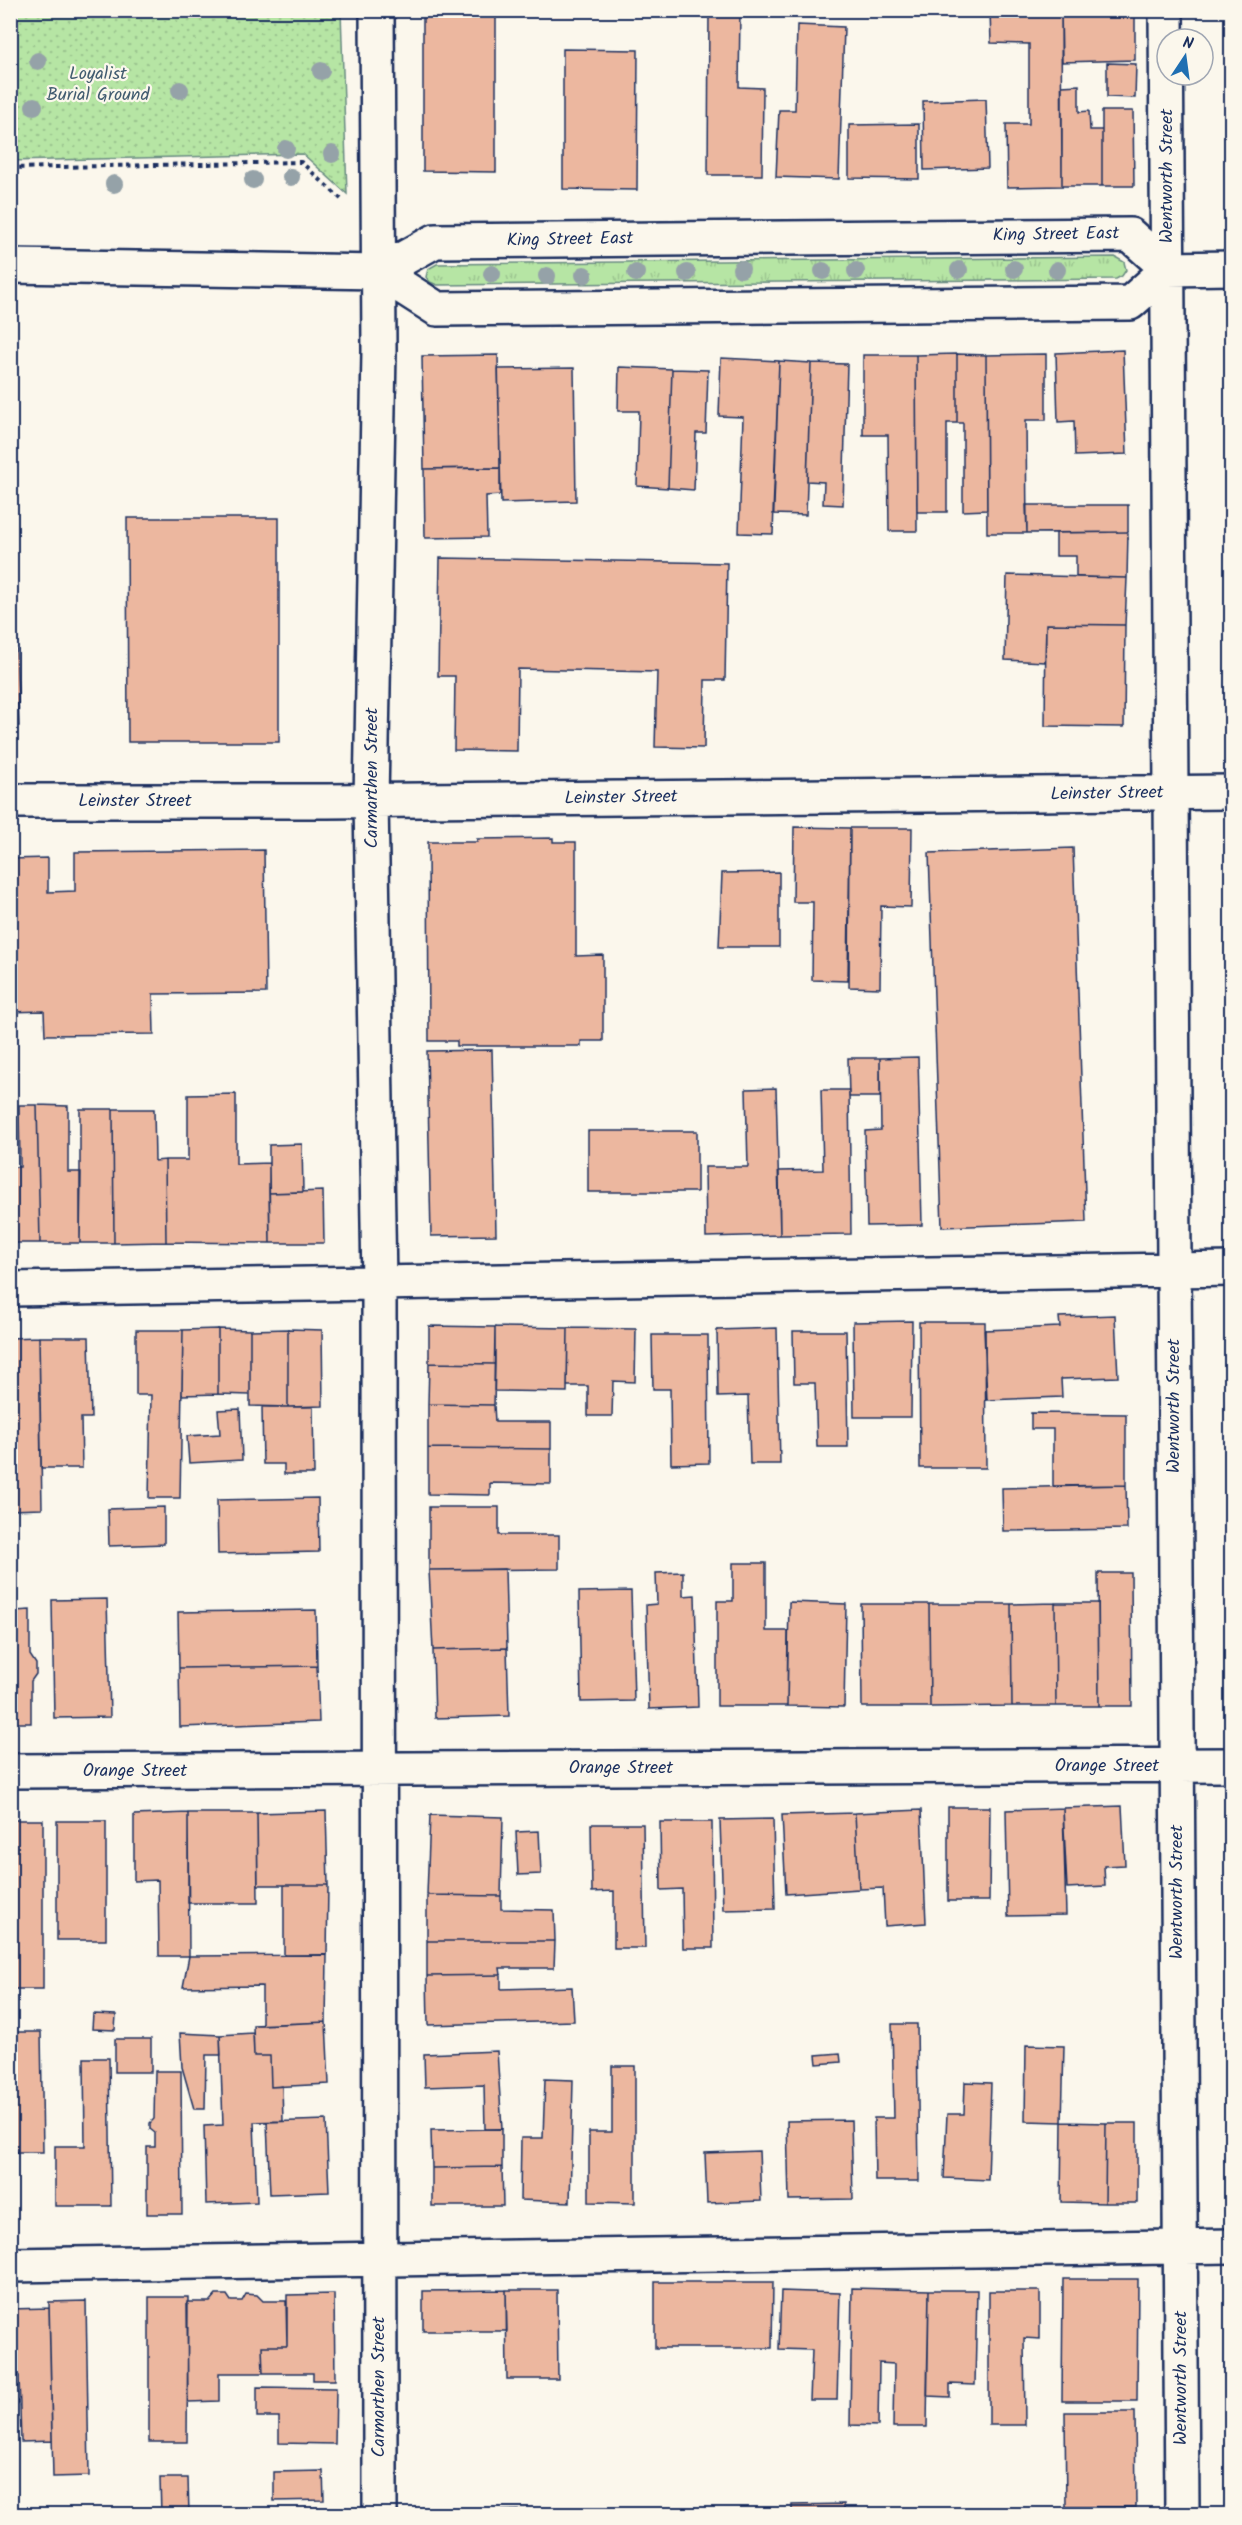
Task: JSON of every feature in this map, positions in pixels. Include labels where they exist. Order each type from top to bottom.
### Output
[{"type":"street","name":"Carmarthen Street","points":[[377,10],[379,272],[371,801],[379,1283],[380,2514]]},
{"type":"street","name":"Wentworth Street","points":[[1166,10],[1182,2514]]},
{"type":"street","name":"King Street East","points":[[379,272],[435,241],[1130,235],[1168,269]]},
{"type":"street","points":[[10,266],[379,272],[436,309],[1130,303],[1168,269],[1232,268]]},
{"type":"street","name":"Leinster Street","points":[[10,801],[371,801],[1232,792]]},
{"type":"street","points":[[10,1289],[1232,1269]]},
{"type":"street","name":"Orange Street","points":[[10,1771],[1232,1765]]},
{"type":"street","points":[[10,2265],[1232,2246]]},
{"type":"path","points":[[10,168],[301,162],[343,201]]},
{"type":"shaded area","points":[[377,11],[580,11],[575,17],[377,15]]},
{"type":"green space","name":"Loyalist Burial Ground","points":[[10,11],[341,11],[347,194],[303,154],[11,161]]},
{"type":"green space","points":[[1115,257],[1124,262],[1126,270],[1116,279],[437,285],[426,277],[428,269],[437,264]]},
{"type":"building","points":[[709,10],[740,10],[739,87],[763,88],[762,175],[708,175]]},
{"type":"building","points":[[990,10],[1061,10],[1062,186],[1007,187],[1006,124],[1029,124],[1029,44],[991,43]]},
{"type":"building","points":[[1061,10],[1135,10],[1135,60],[1062,62]]},
{"type":"building","points":[[1231,10],[1232,66],[1228,66]]},
{"type":"building","points":[[423,13],[496,14],[496,172],[423,171]]},
{"type":"building","points":[[797,25],[844,27],[839,179],[776,177],[779,110],[795,110]]},
{"type":"building","points":[[563,49],[638,50],[637,190],[563,189]]},
{"type":"building","points":[[1107,63],[1136,64],[1135,98],[1107,97]]},
{"type":"building","points":[[1228,66],[1232,66],[1232,183],[1231,183]]},
{"type":"building","points":[[1079,85],[1079,112],[1089,111],[1090,130],[1102,130],[1102,186],[1062,186],[1062,86]]},
{"type":"building","points":[[986,99],[988,168],[924,170],[923,101]]},
{"type":"building","points":[[1102,111],[1133,111],[1134,186],[1102,186]]},
{"type":"building","points":[[919,124],[919,179],[849,178],[849,125]]},
{"type":"building","points":[[1123,350],[1127,454],[1075,456],[1074,421],[1058,422],[1056,353]]},
{"type":"building","points":[[957,354],[957,423],[947,423],[947,512],[917,512],[916,355]]},
{"type":"building","points":[[957,354],[986,355],[987,510],[963,511],[963,423],[957,423]]},
{"type":"building","points":[[1046,354],[1046,420],[1026,420],[1027,533],[987,533],[986,355]]},
{"type":"building","points":[[498,355],[500,468],[424,469],[422,356]]},
{"type":"building","points":[[863,355],[916,355],[917,531],[889,531],[888,435],[863,435]]},
{"type":"building","points":[[721,358],[779,361],[773,534],[739,533],[743,417],[719,416]]},
{"type":"building","points":[[779,361],[811,363],[806,515],[773,514]]},
{"type":"building","points":[[1228,362],[1232,362],[1232,417],[1228,417]]},
{"type":"building","points":[[811,363],[847,364],[843,505],[823,504],[824,482],[807,481]]},
{"type":"building","points":[[619,367],[672,369],[668,488],[637,486],[639,411],[618,411]]},
{"type":"building","points":[[574,368],[576,501],[501,503],[498,369]]},
{"type":"building","points":[[672,369],[708,370],[706,433],[696,433],[694,490],[668,488]]},
{"type":"building","points":[[10,381],[13,381],[14,417],[10,418]]},
{"type":"building","points":[[500,468],[500,495],[486,496],[487,537],[425,538],[424,469]]},
{"type":"building","points":[[10,475],[19,726],[10,726]]},
{"type":"building","points":[[1026,505],[1128,505],[1128,532],[1027,533]]},
{"type":"building","points":[[127,518],[279,518],[279,742],[128,742]]},
{"type":"building","points":[[1128,532],[1127,578],[1076,577],[1076,556],[1056,556],[1056,533]]},
{"type":"building","points":[[440,558],[727,563],[725,680],[705,680],[704,748],[655,747],[657,672],[518,669],[517,751],[454,750],[455,676],[438,676]]},
{"type":"building","points":[[1007,575],[1127,578],[1125,625],[1046,624],[1045,662],[1005,660]]},
{"type":"building","points":[[1046,624],[1125,625],[1124,727],[1045,726]]},
{"type":"building","points":[[794,827],[850,828],[848,981],[812,980],[813,902],[793,902]]},
{"type":"building","points":[[850,828],[912,828],[911,907],[881,906],[880,988],[849,987]]},
{"type":"building","points":[[553,838],[553,842],[576,842],[576,956],[603,955],[603,1041],[581,1041],[581,1046],[457,1046],[457,1041],[429,1041],[428,842]]},
{"type":"building","points":[[1073,848],[1086,1222],[942,1227],[929,853]]},
{"type":"building","points":[[264,850],[266,993],[153,994],[154,1034],[45,1035],[44,1011],[10,1012],[10,859],[48,858],[48,892],[75,891],[75,852]]},
{"type":"building","points":[[779,872],[779,947],[719,947],[722,873]]},
{"type":"building","points":[[492,1050],[496,1235],[431,1236],[427,1051]]},
{"type":"building","points":[[918,1057],[922,1225],[867,1226],[865,1131],[881,1130],[880,1058]]},
{"type":"building","points":[[848,1058],[880,1058],[880,1097],[849,1097]]},
{"type":"building","points":[[776,1088],[780,1235],[706,1237],[705,1167],[748,1167],[746,1089]]},
{"type":"building","points":[[821,1090],[849,1090],[851,1234],[780,1235],[779,1171],[823,1170]]},
{"type":"building","points":[[236,1094],[236,1164],[269,1163],[270,1243],[166,1242],[165,1160],[188,1160],[188,1095]]},
{"type":"building","points":[[19,1105],[37,1105],[40,1243],[10,1243],[10,1167],[20,1167]]},
{"type":"building","points":[[37,1105],[68,1106],[68,1172],[81,1172],[80,1243],[40,1243]]},
{"type":"building","points":[[80,1109],[113,1109],[114,1243],[80,1243]]},
{"type":"building","points":[[113,1109],[154,1109],[155,1161],[165,1160],[166,1242],[114,1243]]},
{"type":"building","points":[[588,1131],[697,1131],[697,1192],[588,1192]]},
{"type":"building","points":[[302,1144],[303,1192],[269,1193],[269,1145]]},
{"type":"building","points":[[323,1191],[324,1243],[270,1243],[269,1193]]},
{"type":"building","points":[[1115,1315],[1118,1377],[1061,1379],[1062,1397],[987,1400],[984,1330],[1060,1327],[1059,1317]]},
{"type":"building","points":[[912,1321],[911,1417],[854,1417],[853,1322]]},
{"type":"building","points":[[919,1322],[985,1322],[986,1468],[920,1468]]},
{"type":"building","points":[[429,1326],[495,1327],[495,1364],[429,1363]]},
{"type":"building","points":[[495,1327],[568,1328],[567,1392],[494,1391]]},
{"type":"building","points":[[568,1328],[636,1329],[635,1382],[613,1381],[612,1416],[588,1416],[588,1386],[567,1386]]},
{"type":"building","points":[[777,1328],[780,1464],[750,1464],[748,1396],[718,1397],[717,1330]]},
{"type":"building","points":[[218,1329],[250,1330],[250,1395],[218,1394]]},
{"type":"building","points":[[218,1329],[218,1394],[182,1395],[183,1330]]},
{"type":"building","points":[[288,1329],[288,1407],[250,1406],[250,1330]]},
{"type":"building","points":[[288,1329],[322,1330],[323,1406],[288,1407]]},
{"type":"building","points":[[136,1330],[183,1330],[180,1498],[149,1498],[151,1395],[136,1395]]},
{"type":"building","points":[[793,1331],[846,1331],[848,1447],[817,1447],[815,1383],[794,1383]]},
{"type":"building","points":[[652,1335],[708,1335],[709,1463],[671,1464],[670,1389],[653,1389]]},
{"type":"building","points":[[39,1337],[42,1509],[10,1510],[10,1338]]},
{"type":"building","points":[[39,1337],[89,1337],[91,1418],[81,1418],[82,1468],[41,1468]]},
{"type":"building","points":[[429,1363],[495,1364],[494,1405],[428,1404]]},
{"type":"building","points":[[428,1404],[494,1405],[495,1422],[551,1422],[551,1449],[428,1448]]},
{"type":"building","points":[[262,1407],[313,1407],[314,1474],[284,1474],[284,1464],[263,1464]]},
{"type":"building","points":[[240,1409],[242,1460],[189,1463],[187,1436],[220,1434],[218,1410]]},
{"type":"building","points":[[1031,1413],[1126,1414],[1126,1485],[1053,1486],[1053,1429],[1031,1429]]},
{"type":"building","points":[[428,1448],[551,1449],[551,1484],[490,1483],[490,1495],[428,1494]]},
{"type":"building","points":[[1126,1485],[1127,1529],[1003,1531],[1002,1488]]},
{"type":"building","points":[[318,1498],[319,1552],[218,1554],[217,1500]]},
{"type":"building","points":[[164,1507],[164,1544],[109,1546],[108,1509]]},
{"type":"building","points":[[429,1507],[499,1507],[499,1535],[559,1535],[559,1569],[429,1570]]},
{"type":"building","points":[[733,1563],[766,1563],[766,1631],[788,1631],[787,1706],[717,1706],[717,1601],[733,1601]]},
{"type":"building","points":[[505,1569],[507,1648],[433,1650],[429,1570]]},
{"type":"building","points":[[683,1572],[683,1596],[695,1595],[698,1707],[649,1709],[646,1605],[657,1604],[656,1573]]},
{"type":"building","points":[[1098,1573],[1131,1573],[1132,1706],[1099,1706]]},
{"type":"building","points":[[631,1591],[634,1701],[581,1702],[579,1592]]},
{"type":"building","points":[[10,1599],[15,1599],[15,1611],[30,1610],[30,1655],[36,1664],[36,1674],[31,1681],[31,1723],[10,1723]]},
{"type":"building","points":[[107,1599],[110,1717],[54,1718],[52,1600]]},
{"type":"building","points":[[789,1602],[846,1604],[844,1707],[787,1706]]},
{"type":"building","points":[[1055,1603],[1056,1706],[1012,1706],[1011,1604]]},
{"type":"building","points":[[1055,1603],[1098,1603],[1099,1706],[1056,1706]]},
{"type":"building","points":[[861,1604],[929,1604],[930,1707],[862,1707]]},
{"type":"building","points":[[929,1604],[1011,1604],[1012,1706],[930,1707]]},
{"type":"building","points":[[316,1610],[317,1666],[179,1668],[178,1612]]},
{"type":"building","points":[[507,1648],[509,1716],[435,1718],[433,1650]]},
{"type":"building","points":[[317,1666],[319,1722],[180,1727],[179,1668]]},
{"type":"building","points":[[1122,1806],[1125,1865],[1104,1866],[1105,1886],[1067,1888],[1063,1808]]},
{"type":"building","points":[[948,1807],[990,1807],[989,1901],[948,1901]]},
{"type":"building","points":[[1063,1808],[1066,1915],[1008,1916],[1006,1810]]},
{"type":"building","points":[[921,1810],[926,1923],[885,1926],[883,1888],[859,1889],[855,1813]]},
{"type":"building","points":[[326,1811],[328,1885],[258,1885],[257,1813]]},
{"type":"building","points":[[188,1813],[257,1813],[258,1903],[188,1903]]},
{"type":"building","points":[[188,1813],[189,1956],[159,1956],[158,1880],[134,1881],[134,1815]]},
{"type":"building","points":[[855,1813],[859,1889],[786,1894],[782,1815]]},
{"type":"building","points":[[430,1815],[503,1817],[501,1896],[427,1895]]},
{"type":"building","points":[[773,1819],[775,1909],[723,1910],[720,1820]]},
{"type":"building","points":[[10,1820],[43,1820],[43,1989],[10,1989]]},
{"type":"building","points":[[57,1821],[106,1821],[106,1940],[57,1940]]},
{"type":"building","points":[[660,1822],[712,1822],[713,1948],[683,1948],[682,1889],[661,1890]]},
{"type":"building","points":[[591,1824],[643,1824],[645,1948],[614,1948],[614,1891],[592,1892]]},
{"type":"building","points":[[539,1831],[541,1874],[518,1875],[516,1832]]},
{"type":"building","points":[[284,1885],[328,1885],[327,1955],[284,1955]]},
{"type":"building","points":[[427,1895],[501,1896],[501,1909],[554,1910],[555,1941],[427,1941]]},
{"type":"building","points":[[427,1941],[555,1941],[554,1968],[500,1968],[501,1975],[427,1976]]},
{"type":"building","points":[[327,1955],[326,2022],[262,2025],[262,1986],[183,1987],[189,1956]]},
{"type":"building","points":[[501,1975],[501,1989],[572,1987],[574,2021],[428,2025],[427,1976]]},
{"type":"building","points":[[93,2014],[116,2015],[115,2030],[92,2029]]},
{"type":"building","points":[[326,2022],[329,2084],[271,2087],[270,2056],[254,2056],[253,2025]]},
{"type":"building","points":[[892,2024],[917,2024],[919,2181],[875,2181],[874,2118],[894,2118]]},
{"type":"building","points":[[10,2032],[41,2032],[43,2152],[10,2152]]},
{"type":"building","points":[[180,2033],[220,2035],[221,2055],[206,2055],[205,2109],[194,2109],[182,2067]]},
{"type":"building","points":[[253,2033],[254,2056],[270,2056],[271,2087],[282,2086],[283,2121],[254,2122],[257,2202],[206,2204],[204,2126],[223,2125],[220,2035]]},
{"type":"building","points":[[115,2039],[151,2039],[151,2072],[115,2072]]},
{"type":"building","points":[[1026,2045],[1064,2046],[1062,2122],[1025,2121]]},
{"type":"building","points":[[497,2051],[502,2129],[485,2129],[484,2085],[425,2087],[424,2054]]},
{"type":"building","points":[[840,2053],[841,2062],[817,2064],[816,2055]]},
{"type":"building","points":[[84,2058],[109,2058],[111,2206],[55,2206],[55,2146],[85,2146]]},
{"type":"building","points":[[612,2066],[635,2066],[635,2203],[589,2202],[589,2132],[612,2132]]},
{"type":"building","points":[[155,2071],[181,2071],[182,2214],[147,2214],[147,2147],[155,2147],[155,2133],[150,2129],[150,2123],[154,2119]]},
{"type":"building","points":[[545,2079],[573,2080],[570,2202],[520,2200],[521,2138],[543,2138]]},
{"type":"building","points":[[965,2082],[991,2083],[988,2180],[944,2178],[947,2114],[964,2114]]},
{"type":"building","points":[[326,2120],[329,2192],[270,2194],[267,2122]]},
{"type":"building","points":[[851,2120],[853,2199],[789,2200],[787,2121]]},
{"type":"building","points":[[1062,2122],[1106,2123],[1105,2203],[1061,2202]]},
{"type":"building","points":[[1106,2123],[1137,2123],[1137,2203],[1105,2203]]},
{"type":"building","points":[[502,2129],[502,2167],[432,2168],[431,2130]]},
{"type":"building","points":[[759,2151],[761,2201],[707,2203],[705,2153]]},
{"type":"building","points":[[502,2167],[503,2206],[432,2206],[432,2168]]},
{"type":"building","points":[[1063,2279],[1138,2279],[1137,2401],[1062,2401]]},
{"type":"building","points":[[655,2282],[773,2282],[772,2348],[655,2348]]},
{"type":"building","points":[[852,2288],[929,2290],[927,2427],[893,2427],[894,2364],[879,2363],[878,2426],[850,2425]]},
{"type":"building","points":[[506,2290],[507,2331],[423,2331],[423,2291]]},
{"type":"building","points":[[506,2290],[557,2290],[558,2379],[507,2379]]},
{"type":"building","points":[[929,2290],[977,2290],[975,2385],[950,2384],[950,2397],[927,2396]]},
{"type":"building","points":[[781,2291],[840,2293],[837,2400],[810,2400],[812,2350],[779,2349]]},
{"type":"building","points":[[989,2291],[1040,2291],[1040,2339],[1024,2338],[1025,2425],[989,2425]]},
{"type":"building","points":[[246,2294],[257,2295],[263,2301],[286,2301],[287,2346],[262,2346],[263,2373],[219,2373],[219,2401],[188,2402],[187,2302],[210,2302],[216,2295],[227,2295],[231,2301],[242,2301]]},
{"type":"building","points":[[334,2294],[335,2380],[313,2380],[313,2373],[263,2373],[262,2346],[287,2346],[287,2295]]},
{"type":"building","points":[[149,2297],[188,2297],[187,2442],[149,2442]]},
{"type":"building","points":[[86,2301],[89,2476],[53,2477],[49,2302]]},
{"type":"building","points":[[49,2308],[52,2441],[21,2442],[19,2376],[10,2376],[10,2309]]},
{"type":"building","points":[[257,2387],[336,2388],[335,2444],[279,2443],[279,2417],[257,2417]]},
{"type":"building","points":[[1065,2412],[1135,2412],[1136,2507],[1066,2507]]},
{"type":"building","points":[[323,2471],[324,2500],[274,2501],[274,2472]]},
{"type":"building","points":[[160,2478],[188,2478],[189,2514],[161,2514]]},
{"type":"building","points":[[844,2504],[844,2514],[792,2514],[792,2505]]},
{"type":"building","points":[[540,2510],[540,2514],[426,2514],[426,2512]]}]
